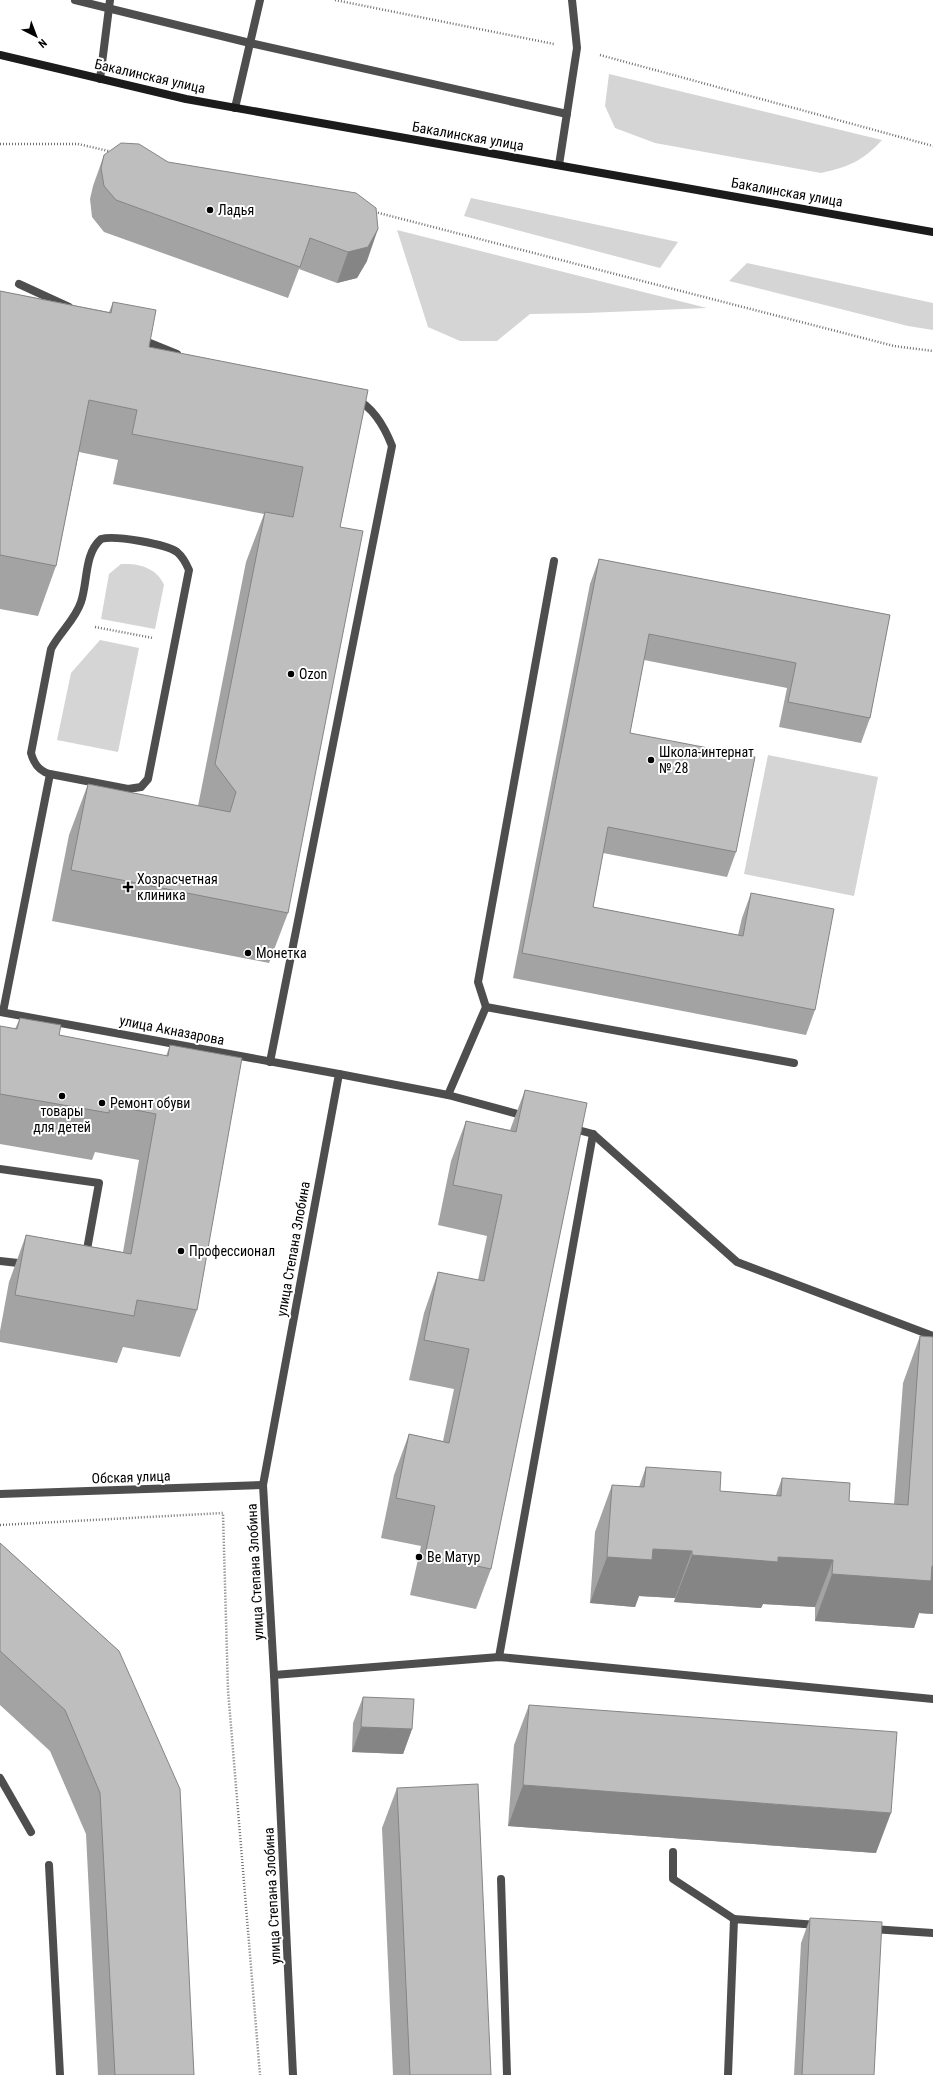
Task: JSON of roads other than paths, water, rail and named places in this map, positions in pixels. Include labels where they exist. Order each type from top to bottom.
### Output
[{"type":"main road","name":"Бакалинская улица","points":[[0,55],[186,99],[933,232]]},
{"type":"street","points":[[75,0],[110,4],[250,43],[567,114]]},
{"type":"street","points":[[235,108],[260,0]]},
{"type":"street","points":[[559,165],[577,48],[572,0]]},
{"type":"street","points":[[100,79],[110,4]]},
{"type":"street","points":[[19,284],[76,310]]},
{"type":"street","points":[[133,336],[185,356]]},
{"type":"street","points":[[270,1062],[392,446],[386,431],[376,416],[361,401],[350,396]]},
{"type":"street","points":[[114,537],[170,548],[177,552],[186,563],[189,570],[148,779],[145,784],[136,789],[128,790],[50,774],[40,769],[34,762],[31,753],[32,742],[51,649],[56,639],[71,622],[82,600],[91,551],[101,539],[114,537]]},
{"type":"street","points":[[448,1095],[486,1007],[478,982],[554,561]]},
{"type":"street","points":[[1,1012],[50,774]]},
{"type":"street","points":[[486,1007],[794,1064]]},
{"type":"street","name":"улица Акназарова","points":[[1,1012],[448,1095],[532,1118]]},
{"type":"street","name":"улица Степана Злобина","points":[[293,2075],[274,1675],[263,1485],[339,1074]]},
{"type":"street","points":[[563,1126],[593,1134],[737,1262],[933,1336]]},
{"type":"street","points":[[499,1657],[593,1134]]},
{"type":"street","points":[[0,1169],[99,1183],[84,1263]]},
{"type":"street","points":[[0,1261],[38,1265]]},
{"type":"street","name":"Обская улица","points":[[0,1494],[263,1485]]},
{"type":"street","points":[[274,1675],[499,1657],[933,1699]]},
{"type":"street","points":[[0,1778],[30,1832]]},
{"type":"street","points":[[673,1852],[673,1879],[734,1919],[830,1926]]},
{"type":"street","points":[[49,1865],[60,2075]]},
{"type":"street","points":[[500,1879],[507,2075]]},
{"type":"street","points":[[728,2075],[734,1919]]},
{"type":"street","points":[[861,1928],[933,1933]]},
{"type":"place","name":"Ладья","points":[[210,210]]},
{"type":"place","name":"Ozon","points":[[291,674]]},
{"type":"place","name":"Школа-интернат № 28","points":[[651,760]]},
{"type":"place","name":"Хозрасчетная клиника","points":[[128,887]]},
{"type":"place","name":"Монетка","points":[[248,953]]},
{"type":"place","name":"товары для детей","points":[[62,1096]]},
{"type":"place","name":"Ремонт обуви","points":[[102,1103]]},
{"type":"place","name":"Профессионал","points":[[181,1251]]},
{"type":"place","name":"Be Матур","points":[[419,1557]]}]
